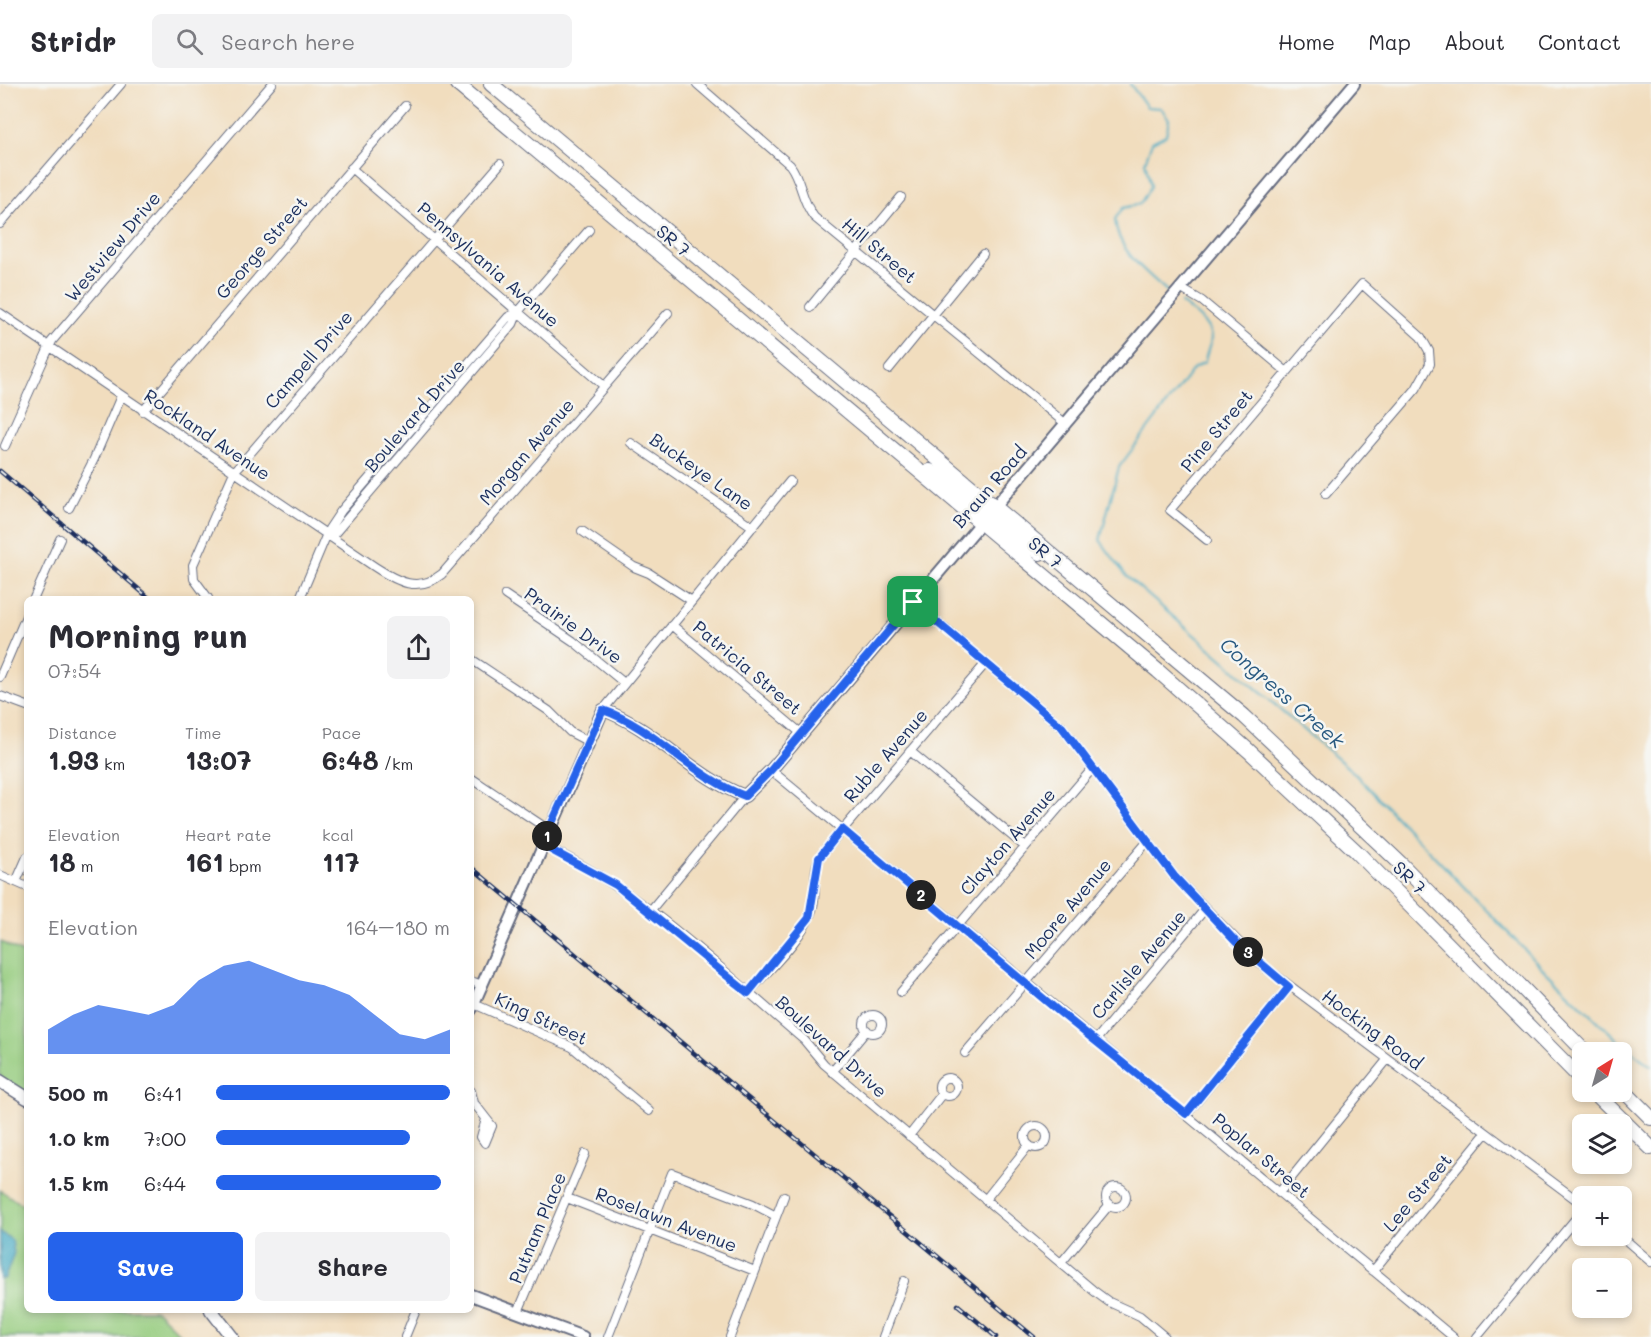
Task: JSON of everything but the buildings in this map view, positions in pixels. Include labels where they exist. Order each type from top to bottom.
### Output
[{"type":"highway","name":"SR 7","points":[[457,84],[879,438],[1098,592],[1244,716],[1400,863],[1575,1042]]},
{"type":"highway","name":"SR 7","points":[[491,84],[989,515],[1290,789],[1410,903],[1572,1070]]},
{"type":"highway","points":[[1632,1099],[1651,1118]]},
{"type":"highway","points":[[1604,1102],[1651,1148]]},
{"type":"main road","points":[[0,1081],[24,1096]]},
{"type":"main road","points":[[213,1313],[232,1337]]},
{"type":"street","points":[[0,224],[121,84]]},
{"type":"street","name":"Westview Drive","points":[[5,446],[50,348],[95,291],[272,84]]},
{"type":"street","name":"Hill Street","points":[[697,84],[790,165],[795,172],[807,207],[933,316],[1066,424]]},
{"type":"street","name":"Braun Road","points":[[650,911],[745,796],[802,734],[1354,84]]},
{"type":"street","name":"George Street","points":[[143,411],[405,106]]},
{"type":"street","name":"Campell Drive","points":[[207,596],[194,579],[193,565],[234,472],[500,164]]},
{"type":"street","name":"Pennsylvania Avenue","points":[[351,168],[604,386]]},
{"type":"street","points":[[810,307],[901,197]]},
{"type":"street","name":"Boulevard Drive","points":[[301,596],[328,534],[335,533],[442,409],[513,324],[518,312],[589,231]]},
{"type":"street","points":[[889,369],[982,254]]},
{"type":"street","name":"Pine Street","points":[[1207,540],[1170,510],[1362,284],[1411,326],[1429,351],[1430,364],[1425,378],[1326,494]]},
{"type":"street","points":[[1180,288],[1202,301],[1287,372]]},
{"type":"street","name":"Rockland Avenue","points":[[0,313],[397,581]]},
{"type":"street","name":"Morgan Avenue","points":[[397,581],[416,586],[426,584],[442,574],[668,313]]},
{"type":"street","points":[[69,508],[94,459],[121,396]]},
{"type":"street","name":"Buckeye Lane","points":[[631,442],[753,527]]},
{"type":"street","points":[[476,983],[603,710],[623,682],[790,481]]},
{"type":"street","points":[[582,531],[634,567],[640,567],[692,601]]},
{"type":"street","points":[[35,596],[60,539]]},
{"type":"street","name":"Prairie Drive","points":[[505,595],[573,641],[623,682]]},
{"type":"street","name":"Hocking Road","points":[[913,602],[1062,727],[1148,841],[1206,909],[1258,962],[1572,1197]]},
{"type":"street","points":[[0,677],[24,621]]},
{"type":"street","name":"Patricia Street","points":[[672,625],[802,734]]},
{"type":"street","points":[[474,661],[551,713],[570,732],[587,741]]},
{"type":"street","name":"Ruble Avenue","points":[[748,993],[809,918],[819,858],[986,663]]},
{"type":"street","points":[[0,696],[24,705]]},
{"type":"street","points":[[603,710],[622,716],[716,783],[745,796]]},
{"type":"street","points":[[910,751],[1024,846]]},
{"type":"street","name":"Clayton Avenue","points":[[901,992],[956,925],[1093,768]]},
{"type":"street","name":"Poplar Street","points":[[771,770],[1453,1337]]},
{"type":"street","points":[[474,780],[549,830]]},
{"type":"street","name":"Moore Avenue","points":[[965,1053],[1148,841]]},
{"type":"street","name":"Boulevard Drive","points":[[542,845],[616,885],[650,911],[804,1040],[832,1072],[1061,1263],[1109,1302],[1140,1316],[1165,1337]]},
{"type":"street","points":[[16,882],[24,864]]},
{"type":"street","points":[[0,875],[24,886]]},
{"type":"street","name":"Carlisle Avenue","points":[[1095,1041],[1206,909]]},
{"type":"street","points":[[1186,1114],[1289,987]]},
{"type":"street","name":"King Street","points":[[474,1008],[572,1047],[649,1111]]},
{"type":"street","points":[[832,1072],[867,1030]]},
{"type":"street","points":[[1279,1192],[1387,1060]]},
{"type":"street","points":[[909,1136],[942,1094]]},
{"type":"street","points":[[474,1103],[486,1119]]},
{"type":"street","name":"Lee Street","points":[[1373,1271],[1486,1133]]},
{"type":"street","points":[[985,1200],[1029,1145]]},
{"type":"street","name":"Putnam Place","points":[[518,1312],[585,1154]]},
{"type":"street","points":[[608,1337],[671,1174],[675,1173],[699,1182],[776,1216]]},
{"type":"street","points":[[730,1337],[784,1196]]},
{"type":"street","name":"Roselawn Avenue","points":[[567,1198],[755,1271]]},
{"type":"street","points":[[1061,1263],[1110,1204]]},
{"type":"street","points":[[1477,1337],[1572,1223]]},
{"type":"street","points":[[1632,1246],[1651,1262]]},
{"type":"street","points":[[883,1337],[904,1281]]},
{"type":"street","points":[[474,1296],[583,1337]]},
{"type":"street","points":[[405,1337],[415,1313]]},
{"type":"green space","points":[[1,942],[24,954],[24,1096],[0,1081]]},
{"type":"green space","points":[[0,1190],[24,1206],[24,1313],[159,1313],[183,1337],[0,1337]]},
{"type":"water","points":[[0,1232],[12,1240],[14,1253],[5,1278],[0,1280]]},
{"type":"waterway","name":"Congress Creek","points":[[1130,84],[1147,107],[1161,108],[1169,119],[1166,135],[1152,142],[1145,162],[1151,186],[1140,204],[1123,208],[1115,219],[1117,231],[1134,260],[1168,292]]},
{"type":"waterway","name":"Congress Creek","points":[[1181,303],[1197,315],[1210,331],[1210,344],[1205,362],[1194,368],[1119,467],[1100,540],[1126,576],[1353,772],[1546,972],[1621,1043],[1651,1066]]},
{"type":"railway","points":[[0,471],[147,596]]},
{"type":"railway","points":[[474,870],[1034,1337]]},
{"type":"railway","points":[[958,1305],[996,1337]]},
{"type":"route","points":[[913,602],[1062,727],[1174,876],[1236,942],[1289,987],[1186,1114],[1057,1010],[842,829],[819,858],[815,874],[813,907],[804,927],[748,993],[616,885],[542,845],[596,720],[603,710],[622,716],[716,783],[745,796],[771,770],[913,602]]}]
